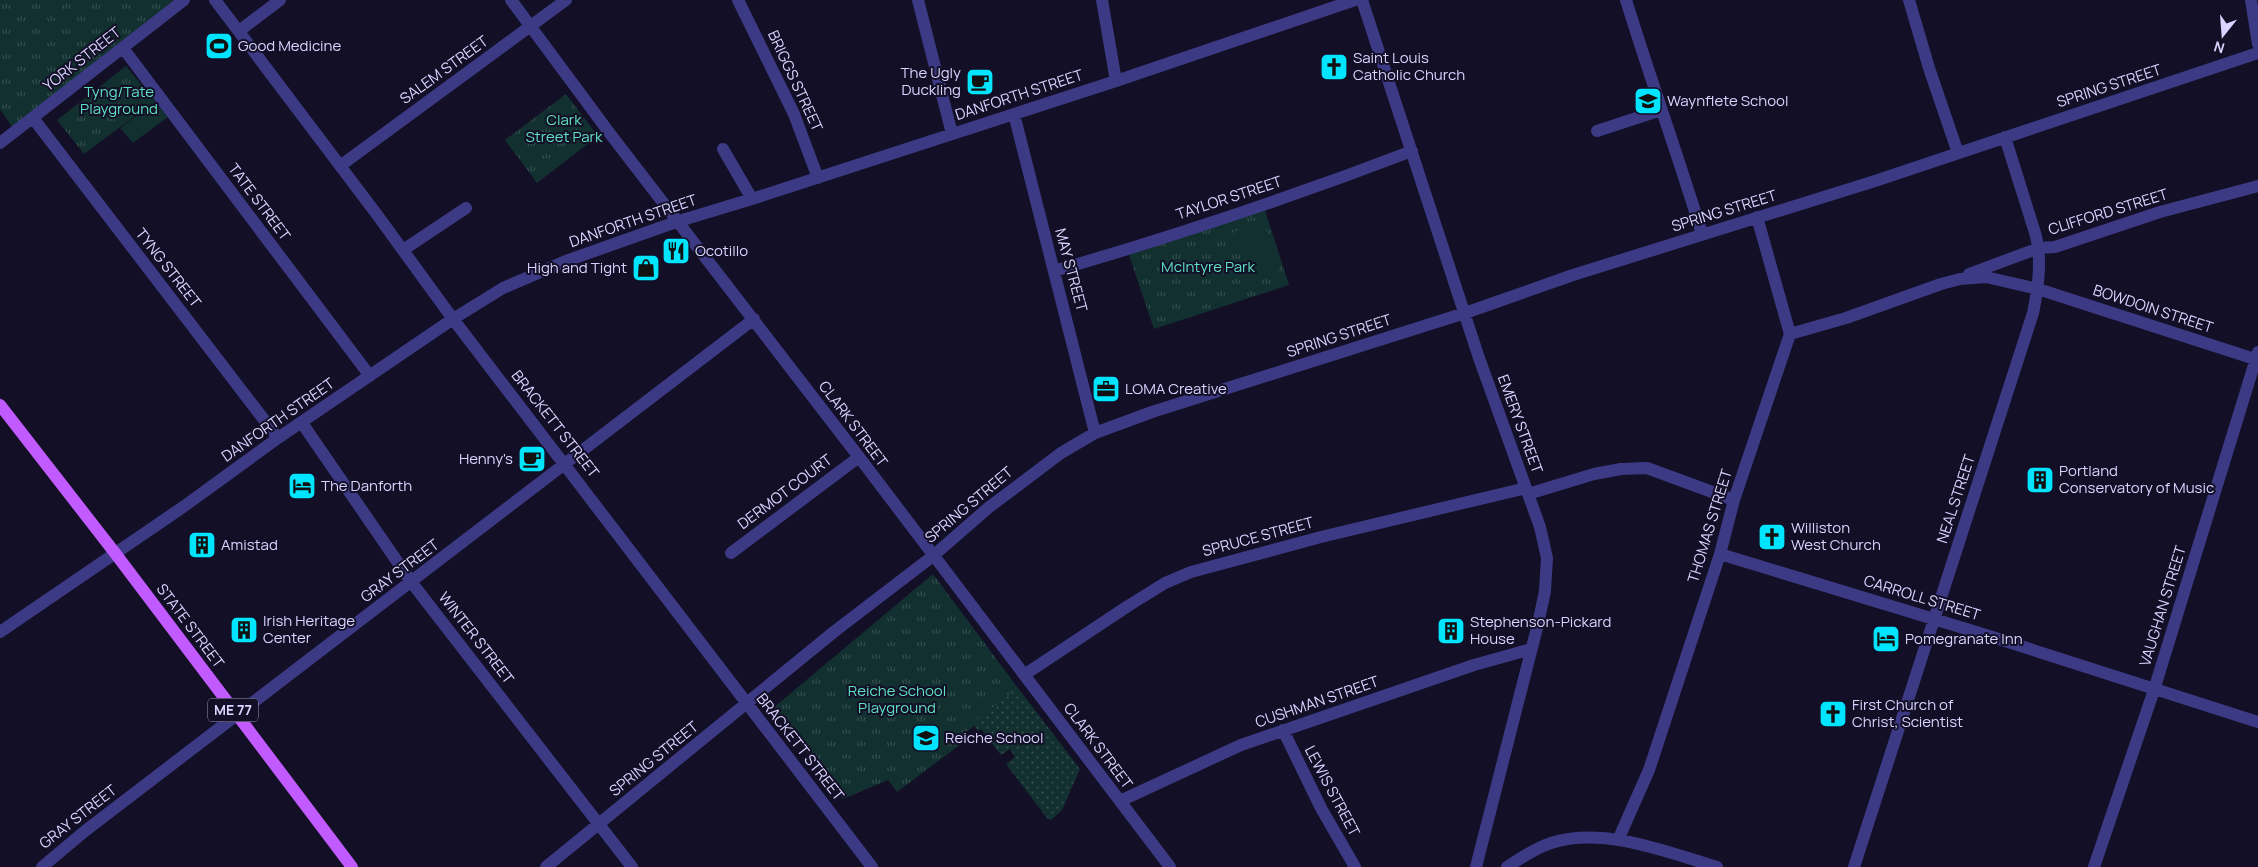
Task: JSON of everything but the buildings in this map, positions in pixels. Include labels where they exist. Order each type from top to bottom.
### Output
[{"type":"main road","name":"STATE STREET","points":[[0,405],[115,553],[352,867]]},
{"type":"street","name":"YORK STREET","points":[[0,143],[184,0]]},
{"type":"street","name":"BRACKETT STREET","points":[[215,0],[404,250],[453,319],[565,463],[747,705],[872,867]]},
{"type":"street","points":[[239,31],[280,0]]},
{"type":"street","name":"CLARK STREET","points":[[510,0],[1170,867]]},
{"type":"street","name":"SALEM STREET","points":[[340,166],[566,0]]},
{"type":"street","name":"BRIGGS STREET","points":[[738,0],[794,114],[818,178]]},
{"type":"street","points":[[918,0],[952,134]]},
{"type":"street","points":[[1102,0],[1116,81]]},
{"type":"street","name":"DANFORTH STREET","points":[[0,632],[278,438],[453,319],[504,288],[540,271],[679,221],[1116,81],[1355,0]]},
{"type":"street","name":"EMERY STREET","points":[[1362,0],[1465,313],[1540,527],[1547,558],[1545,591],[1476,867]]},
{"type":"street","points":[[1626,0],[1661,110],[1679,157],[1702,234]]},
{"type":"street","points":[[1909,0],[1923,50],[1958,153]]},
{"type":"street","points":[[2252,0],[2258,44]]},
{"type":"street","name":"TATE STREET","points":[[123,48],[370,376]]},
{"type":"street","name":"SPRING STREET","points":[[546,867],[747,705],[835,631],[933,556],[988,508],[1036,470],[1061,452],[1095,433],[1152,412],[1465,313],[1572,275],[1875,181],[2258,53]]},
{"type":"street","points":[[1597,131],[1661,110]]},
{"type":"street","name":"MAY STREET","points":[[1014,114],[1095,433]]},
{"type":"street","name":"TYNG STREET","points":[[33,118],[278,438]]},
{"type":"street","name":"NEAL STREET","points":[[1854,867],[2033,313],[2038,289],[2039,248],[2005,138]]},
{"type":"street","points":[[723,149],[752,199]]},
{"type":"street","name":"TAYLOR STREET","points":[[1054,271],[1307,189],[1412,151]]},
{"type":"street","name":"CLIFFORD STREET","points":[[1790,334],[1846,318],[2039,248],[2055,247],[2160,212],[2258,186]]},
{"type":"street","points":[[404,250],[466,208]]},
{"type":"street","points":[[1757,217],[1790,334]]},
{"type":"street","name":"CLIFFORD STREET","points":[[1941,284],[1960,279],[1986,277],[2038,289]]},
{"type":"street","name":"BOWDOIN STREET","points":[[2038,289],[2257,357]]},
{"type":"street","name":"GRAY STREET","points":[[42,867],[85,831],[754,320]]},
{"type":"street","name":"THOMAS STREET","points":[[1618,840],[1649,770],[1720,554],[1734,500],[1790,334]]},
{"type":"street","name":"VAUGHAN STREET","points":[[2094,867],[2154,690],[2257,357]]},
{"type":"street","name":"WINTER STREET","points":[[302,423],[412,582],[632,867]]},
{"type":"street","name":"DERMOT COURT","points":[[731,553],[859,457]]},
{"type":"street","name":"SPRUCE STREET","points":[[1024,674],[1165,583],[1191,572],[1311,540],[1621,469],[1647,468],[1734,500]]},
{"type":"street","name":"CARROLL STREET","points":[[1720,554],[1935,619],[2258,722]]},
{"type":"street","name":"CUSHMAN STREET","points":[[1120,801],[1176,773],[1283,730],[1474,665],[1531,649]]},
{"type":"street","name":"LEWIS STREET","points":[[1283,730],[1321,808],[1355,867]]},
{"type":"street","points":[[1507,867],[1526,854],[1551,843],[1576,838],[1618,840],[1650,846],[1683,862],[1717,867]]},
{"type":"green space","points":[[0,0],[184,0],[15,131],[0,109]]},
{"type":"green space","name":"Tyng/Tate Playground","points":[[126,66],[155,101],[84,154],[57,120]]},
{"type":"green space","name":"Clark Street Park","points":[[566,94],[598,136],[537,183],[505,140]]},
{"type":"green space","points":[[155,101],[168,117],[133,143],[120,128]]},
{"type":"green space","name":"McIntyre Park","points":[[1263,204],[1289,285],[1154,329],[1127,249]]},
{"type":"green space","points":[[1264,223],[1279,270],[1248,279],[1233,232]]},
{"type":"green space","name":"Reiche School Playground","points":[[933,574],[1018,688],[973,723],[974,726],[962,735],[965,741],[897,792],[888,780],[843,799],[773,708]]},
{"type":"green space","points":[[1018,688],[1080,769],[1062,810],[1051,820],[1047,818],[1006,764],[1015,757],[1010,749],[1001,755],[981,729],[978,731],[972,723]]},
{"type":"place","name":"Good Medicine","points":[[219,46]]},
{"type":"place","name":"Saint Louis Catholic Church","points":[[1334,67]]},
{"type":"place","name":"The Ugly Duckling","points":[[980,82]]},
{"type":"place","name":"Waynflete School","points":[[1648,101]]},
{"type":"place","name":"Ocotillo","points":[[676,251]]},
{"type":"place","name":"High and Tight","points":[[646,268]]},
{"type":"place","name":"LOMA Creative","points":[[1106,389]]},
{"type":"place","name":"Henny's","points":[[532,459]]},
{"type":"place","name":"Portland Conservatory of Music","points":[[2040,480]]},
{"type":"place","name":"The Danforth","points":[[302,486]]},
{"type":"place","name":"Williston West Church","points":[[1772,537]]},
{"type":"place","name":"Amistad","points":[[202,545]]},
{"type":"place","name":"Irish Heritage Center","points":[[244,630]]},
{"type":"place","name":"Stephenson-Pickard House","points":[[1451,631]]},
{"type":"place","name":"Pomegranate Inn","points":[[1886,639]]},
{"type":"place","name":"First Church of Christ, Scientist","points":[[1833,714]]},
{"type":"place","name":"Reiche School","points":[[926,738]]}]
